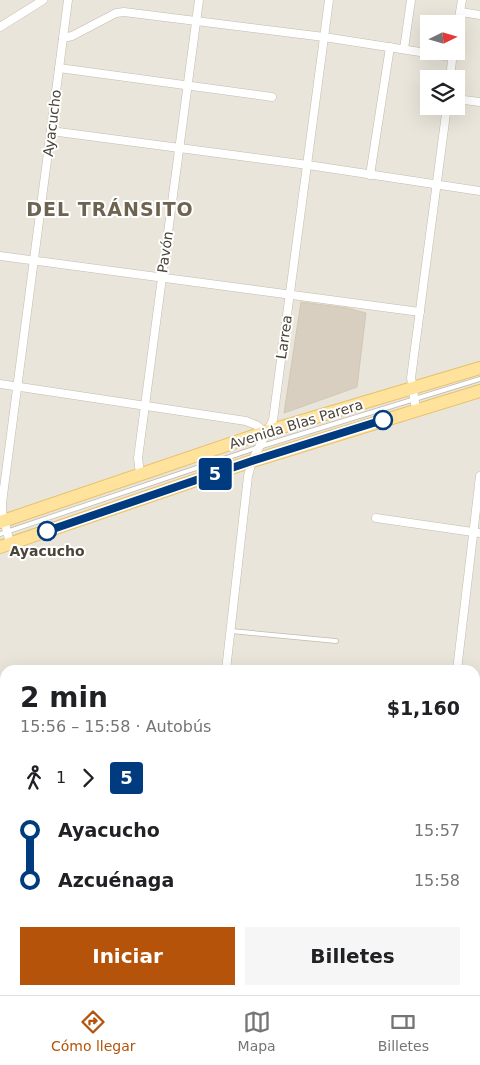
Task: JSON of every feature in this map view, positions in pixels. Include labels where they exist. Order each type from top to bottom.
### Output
[{"type":"main road","name":"Avenida Blas Parera","points":[[3,533],[252,461],[414,398],[480,368]]},
{"type":"main road","name":"Avenida Blas Parera","points":[[3,533],[140,474],[266,432],[414,398],[480,391]]},
{"type":"street","points":[[0,28],[43,0]]},
{"type":"street","name":"Ayacucho","points":[[3,533],[2,503],[68,0]]},
{"type":"street","name":"Pavón","points":[[140,474],[138,458],[199,0]]},
{"type":"street","name":"Larrea","points":[[227,665],[248,476],[252,461],[273,420],[329,0]]},
{"type":"street","points":[[404,49],[411,0]]},
{"type":"street","points":[[460,15],[462,0]]},
{"type":"street","points":[[63,38],[72,36],[116,13],[124,12],[420,51]]},
{"type":"street","points":[[461,12],[480,15]]},
{"type":"street","points":[[370,175],[390,47]]},
{"type":"street","points":[[59,68],[272,97]]},
{"type":"street","points":[[465,100],[480,102]]},
{"type":"street","points":[[414,398],[411,378],[446,115]]},
{"type":"street","points":[[51,130],[308,165],[480,192]]},
{"type":"street","points":[[0,256],[420,312]]},
{"type":"street","points":[[0,384],[246,421],[266,432]]},
{"type":"street","points":[[457,665],[476,533],[480,476]]},
{"type":"street","points":[[376,518],[476,533]]},
{"type":"lane","points":[[3,533],[259,447],[480,379]]},
{"type":"lane","points":[[231,631],[336,641]]},
{"type":"shaded area","points":[[0,0],[480,0],[480,665],[0,665]]},
{"type":"building","points":[[301,302],[347,308],[366,313],[357,387],[284,413]]},
{"type":"bus line","name":"5","points":[[47,531],[252,461],[383,420]]},
{"type":"place","name":"Ayacucho","points":[[47,531]]},
{"type":"district","name":"DEL TRÁNSITO","points":[[110,209]]}]
